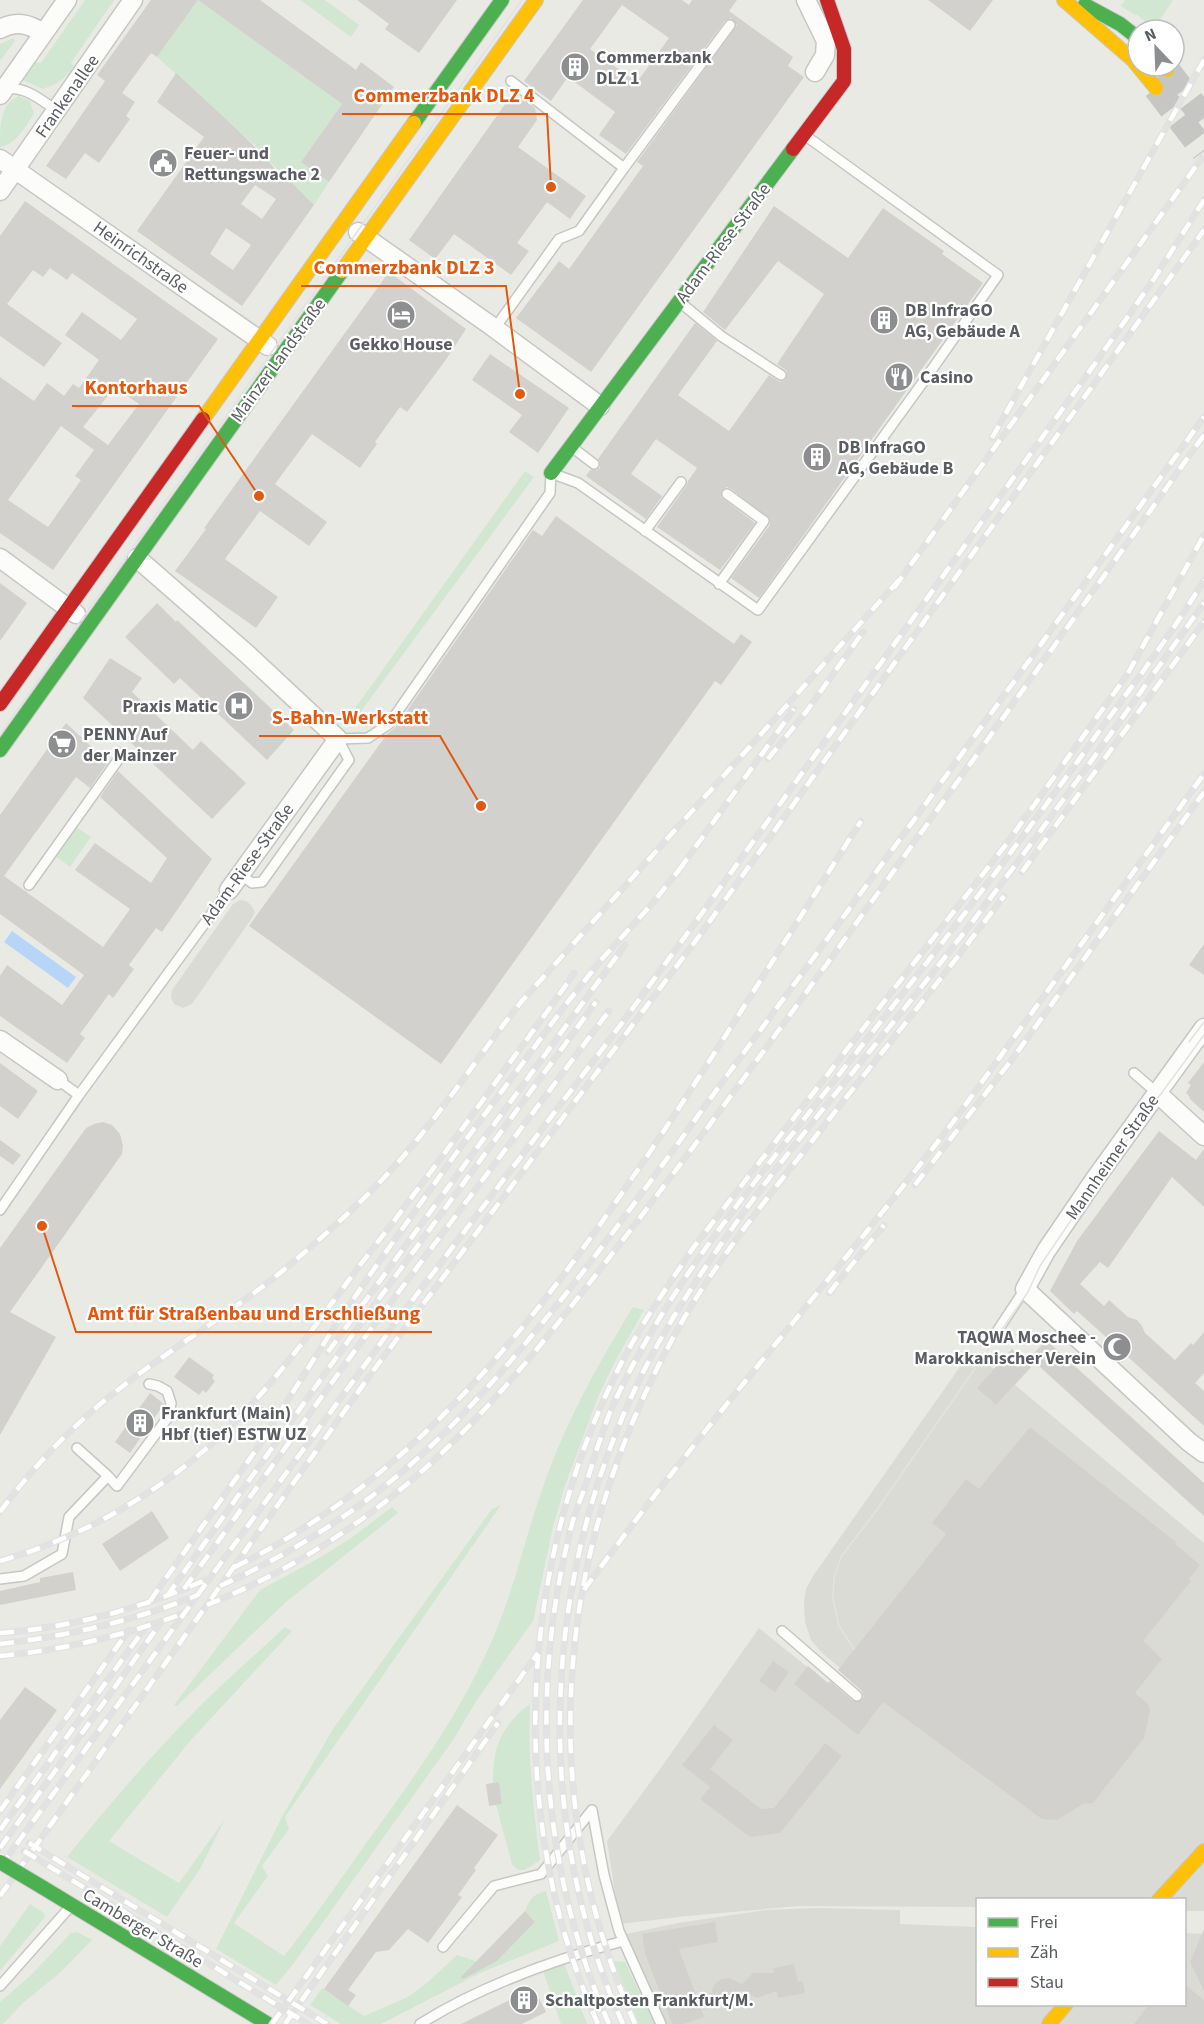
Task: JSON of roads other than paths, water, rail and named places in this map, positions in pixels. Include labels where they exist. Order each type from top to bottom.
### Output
[{"type":"main road","name":"Mainzer Landstraße","points":[[0,704],[502,0]]},
{"type":"main road","name":"Mainzer Landstraße","points":[[0,750],[536,0]]},
{"type":"main road","name":"Adam-Riese-Straße","points":[[552,473],[844,81],[847,66],[844,39],[827,0]]},
{"type":"main road","points":[[1064,0],[1133,60],[1156,88]]},
{"type":"main road","points":[[1071,0],[1092,8],[1126,29]]},
{"type":"main road","points":[[1160,1898],[1204,1851]]},
{"type":"main road","name":"Camberger Straße","points":[[0,1862],[268,2024]]},
{"type":"main road","points":[[1049,2024],[1064,2006]]},
{"type":"street","points":[[2,92],[67,0]]},
{"type":"street","name":"Frankenallee","points":[[0,191],[7,164],[57,111],[133,0]]},
{"type":"street","points":[[806,0],[826,41],[825,55],[815,72]]},
{"type":"street","points":[[0,30],[16,24],[24,24],[43,33]]},
{"type":"street","name":"Heinrichstraße","points":[[7,164],[282,356]]},
{"type":"street","points":[[345,221],[600,406]]},
{"type":"street","points":[[0,558],[90,625]]},
{"type":"street","points":[[137,558],[255,661],[338,739]]},
{"type":"street","name":"Adam-Riese-Straße","points":[[229,890],[338,739]]},
{"type":"street","name":"Mannheimer Straße","points":[[1025,1289],[1053,1241],[1204,1028]]},
{"type":"street","points":[[0,1040],[58,1080]]},
{"type":"street","points":[[1157,1093],[1204,1136]]},
{"type":"street","points":[[1025,1289],[1189,1442],[1204,1453]]},
{"type":"lane","points":[[495,328],[560,239],[579,231],[730,25]]},
{"type":"lane","points":[[511,81],[624,168]]},
{"type":"lane","points":[[2,92],[21,89],[57,111]]},
{"type":"lane","points":[[338,739],[368,738],[389,724],[550,494],[552,473],[578,483],[758,610],[998,275],[804,134]]},
{"type":"lane","points":[[679,301],[721,336],[781,375]]},
{"type":"lane","points":[[571,446],[594,464]]},
{"type":"lane","points":[[645,531],[681,482]]},
{"type":"lane","points":[[719,584],[764,521],[727,494]]},
{"type":"lane","points":[[29,885],[123,753]]},
{"type":"lane","name":"Adam-Riese-Straße","points":[[0,1210],[79,1095],[229,890]]},
{"type":"lane","points":[[1134,1073],[1157,1093]]},
{"type":"lane","points":[[58,1080],[79,1095]]},
{"type":"lane","points":[[989,1335],[994,1336],[1025,1289]]},
{"type":"lane","points":[[77,1448],[117,1486],[169,1416],[171,1403],[167,1391],[149,1384]]},
{"type":"lane","points":[[0,1578],[24,1576],[62,1554],[69,1517],[108,1476]]},
{"type":"lane","points":[[782,1631],[857,1696]]},
{"type":"lane","points":[[443,1947],[494,1886],[541,1874],[592,1810],[604,1875],[623,1941],[661,2024]]},
{"type":"lane","points":[[0,1986],[71,1905]]},
{"type":"lane","points":[[420,2024],[502,1982],[554,1961],[623,1941]]},
{"type":"water","points":[[12,931],[76,977],[68,988],[4,942]]},
{"type":"tunnel","points":[[1173,78],[1204,118]]},
{"type":"tunnel","points":[[1156,88],[1204,151]]},
{"type":"tram line","points":[[0,734],[522,0]]},
{"type":"tram line","points":[[1189,1042],[1204,1022]]},
{"type":"tram line","points":[[854,1649],[839,1626],[833,1599],[834,1577],[841,1557],[876,1511],[1028,1292],[1040,1266],[1101,1176],[1204,1035]]},
{"type":"railway","points":[[992,438],[1204,60]]},
{"type":"railway","points":[[894,588],[1204,155]]},
{"type":"railway","points":[[0,1867],[396,1322],[692,927],[1099,358],[1152,282],[1204,200]]},
{"type":"railway","points":[[0,1896],[373,1371],[700,935],[1204,230]]},
{"type":"railway","points":[[220,1586],[271,1561],[319,1533],[387,1484],[450,1428],[525,1344],[631,1208],[1204,417]]},
{"type":"railway","points":[[207,1605],[296,1561],[325,1544],[379,1506],[405,1486],[456,1439],[529,1359],[702,1135],[929,822],[1204,435]]},
{"type":"railway","points":[[598,2024],[568,1943],[547,1859],[537,1774],[536,1687],[545,1601],[563,1516],[590,1434],[625,1356],[693,1248],[1007,843],[1127,675],[1204,535]]},
{"type":"railway","points":[[0,1512],[42,1461],[89,1414],[146,1369],[284,1270],[375,1187],[426,1128],[522,1001],[899,580]]},
{"type":"railway","points":[[609,2024],[586,1966],[569,1906],[556,1845],[549,1783],[546,1721],[549,1659],[556,1597],[575,1515],[610,1412],[660,1317],[715,1236],[902,995],[1068,775],[1154,656],[1204,580]]},
{"type":"railway","points":[[623,2024],[591,1938],[570,1848],[561,1757],[562,1665],[574,1574],[597,1485],[630,1399],[673,1318],[734,1226],[800,1138],[1007,877],[1204,603]]},
{"type":"railway","points":[[1022,872],[1204,622]]},
{"type":"railway","points":[[768,759],[806,712],[863,632]]},
{"type":"railway","points":[[679,870],[794,709]]},
{"type":"railway","points":[[584,1590],[674,1471],[953,1122],[1204,774]]},
{"type":"railway","points":[[915,1185],[1013,1058],[1204,792]]},
{"type":"railway","points":[[235,1567],[304,1528],[368,1482],[426,1432],[480,1376],[530,1318],[578,1256],[667,1126],[861,821]]},
{"type":"railway","points":[[150,1601],[258,1447],[376,1266],[457,1152],[567,1003],[683,865]]},
{"type":"railway","points":[[635,2024],[602,1936],[581,1848],[571,1759],[572,1671],[584,1583],[606,1496],[638,1411],[693,1303],[759,1209],[1004,896]]},
{"type":"railway","points":[[328,1352],[625,945]]},
{"type":"railway","points":[[0,1561],[76,1533],[112,1515],[179,1471],[239,1418],[308,1336],[574,973]]},
{"type":"railway","points":[[167,1596],[348,1341],[596,1002]]},
{"type":"railway","points":[[184,1589],[356,1349],[609,1011]]},
{"type":"railway","points":[[829,1293],[884,1225]]},
{"type":"railway","points":[[0,1633],[54,1626],[108,1615],[210,1578]]},
{"type":"railway","points":[[0,1644],[51,1637],[125,1620],[198,1595]]},
{"type":"railway","points":[[0,1656],[48,1650],[95,1640],[141,1628],[187,1612]]},
{"type":"railway","points":[[0,1848],[162,1621]]},
{"type":"railway","points":[[0,1830],[147,1625]]},
{"type":"railway","points":[[0,1811],[129,1630]]},
{"type":"railway","points":[[272,2024],[538,1653]]},
{"type":"railway","points":[[285,2024],[498,1723]]},
{"type":"railway","points":[[29,1843],[327,2024]]},
{"type":"railway","points":[[24,1851],[308,2024]]},
{"type":"place","name":"Commerzbank DLZ 1","points":[[575,67]]},
{"type":"place","name":"Feuer- und Rettungswache 2","points":[[163,163]]},
{"type":"place","name":"Commerzbank DLZ 4","points":[[551,187]]},
{"type":"place","name":"Gekko House","points":[[401,315]]},
{"type":"place","name":"DB InfraGO AG, Gebäude A","points":[[884,320]]},
{"type":"place","name":"Casino","points":[[899,377]]},
{"type":"place","name":"Commerzbank DLZ 3","points":[[520,394]]},
{"type":"place","name":"DB InfraGO AG, Gebäude B","points":[[817,457]]},
{"type":"place","name":"Kontorhaus","points":[[259,496]]},
{"type":"place","name":"Praxis Matic","points":[[239,706]]},
{"type":"place","name":"PENNY Auf der Mainzer","points":[[62,744]]},
{"type":"place","name":"S-Bahn-Werkstatt","points":[[481,806]]},
{"type":"place","name":"Amt für Straßenbau und Erschließung","points":[[42,1226]]},
{"type":"place","name":"TAQWA Moschee - Marokkanischer Verein","points":[[1117,1347]]},
{"type":"place","name":"Frankfurt (Main) Hbf (tief) ESTW UZ","points":[[140,1423]]},
{"type":"place","name":"Schaltposten Frankfurt/M.","points":[[524,2000]]}]
